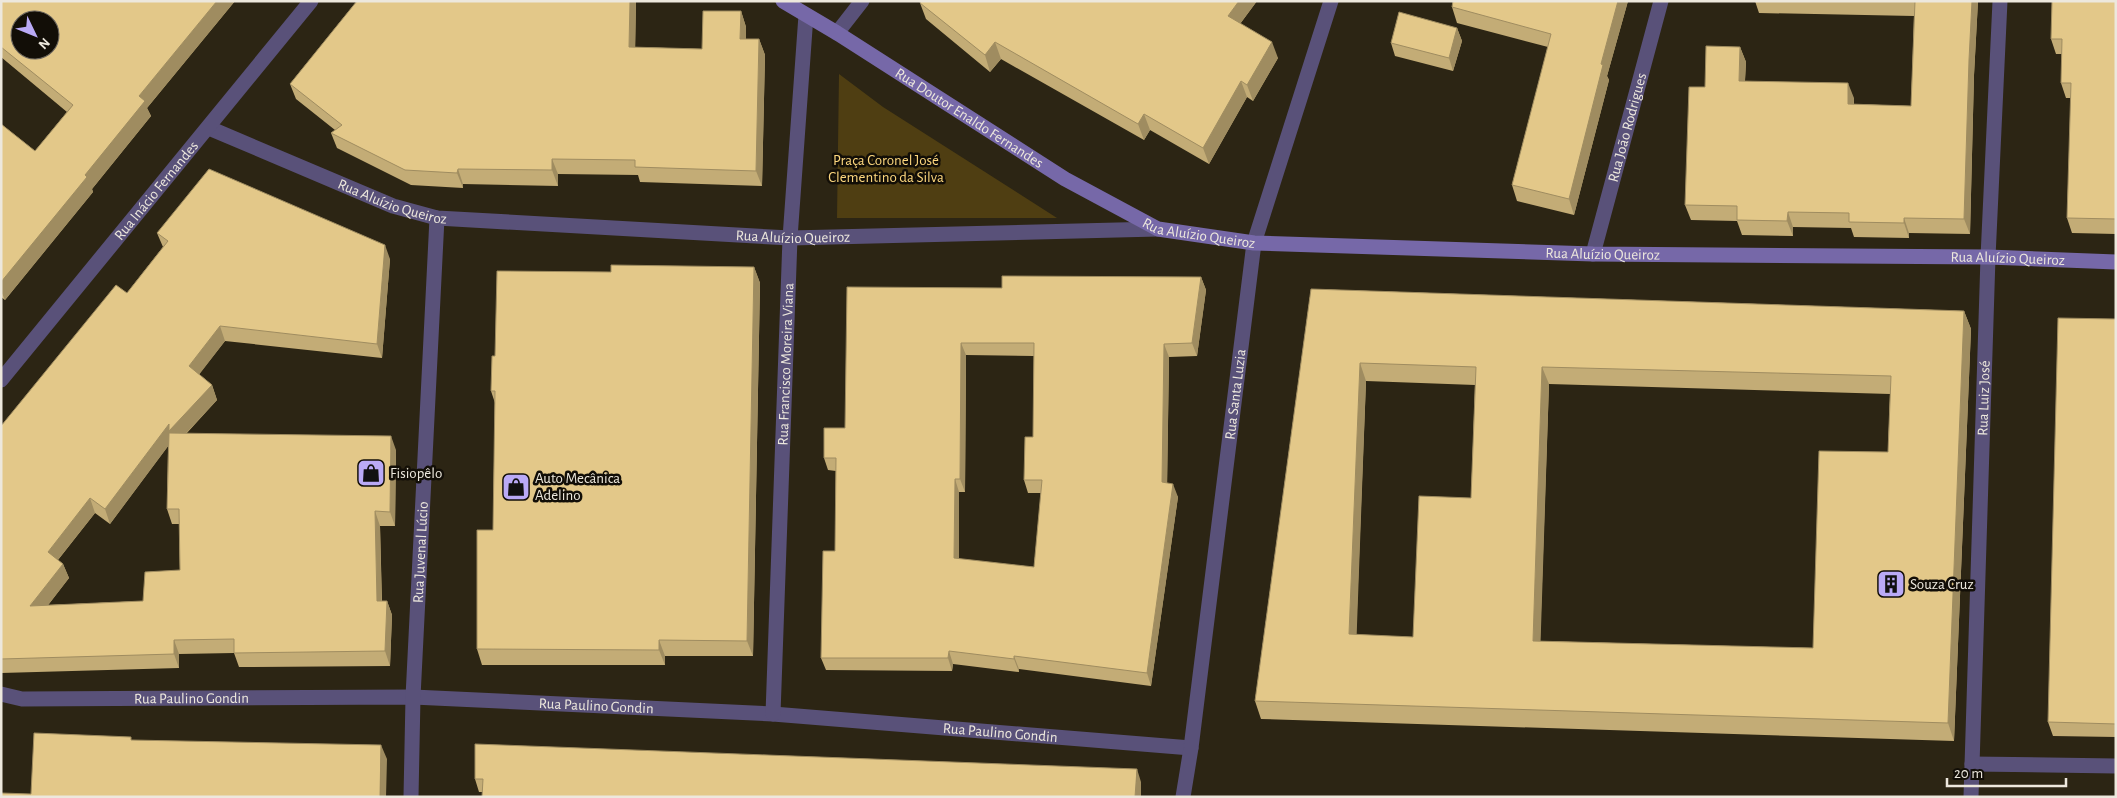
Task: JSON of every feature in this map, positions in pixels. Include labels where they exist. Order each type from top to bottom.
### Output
[{"type":"main road","name":"Rua Doutor Enaldo Fernandes","points":[[783,1],[837,33],[1065,179],[1158,228]]},
{"type":"main road","name":"Rua Aluízio Queiroz","points":[[1158,228],[1254,243],[1594,254],[1988,258],[2116,262]]},
{"type":"street","name":"Rua Inácio Fernandes","points":[[1,380],[311,1]]},
{"type":"street","points":[[837,33],[862,1]]},
{"type":"street","name":"Rua Santa Luzia","points":[[1183,797],[1191,748],[1254,243],[1331,1]]},
{"type":"street","name":"Rua João Rodrigues","points":[[1594,254],[1661,1]]},
{"type":"street","name":"Rua Luiz José","points":[[1971,797],[1988,258],[2000,1]]},
{"type":"street","name":"Rua Francisco Moreira Viana","points":[[773,714],[790,238],[806,15]]},
{"type":"street","name":"Rua Aluízio Queiroz","points":[[209,128],[393,206],[437,218],[790,238],[1158,228]]},
{"type":"street","name":"Rua Juvenal Lúcio","points":[[411,797],[413,697],[437,218]]},
{"type":"street","name":"Rua Paulino Gondin","points":[[1,694],[22,699],[413,697],[773,714],[1191,748]]},
{"type":"street","points":[[1972,764],[2116,766]]},
{"type":"green space","name":"Praça Coronel José Clementino da Silva","points":[[839,74],[883,107],[1057,218],[837,218]]},
{"type":"building","points":[[1,1],[217,1],[139,96],[145,101],[85,175],[87,177],[1,282],[1,124],[35,151],[73,105],[17,60],[60,60],[60,10],[10,10],[10,54],[1,47]]},
{"type":"building","points":[[357,1],[630,1],[629,47],[702,49],[703,11],[741,11],[740,39],[759,39],[756,171],[635,167],[635,160],[552,159],[552,170],[458,169],[457,173],[405,170],[331,133],[342,125],[290,84]]},
{"type":"building","points":[[921,1],[1239,1],[1228,16],[1272,42],[1247,85],[1241,81],[1203,148],[1144,114],[1138,124],[995,42],[985,55],[920,3]]},
{"type":"building","points":[[1453,1],[1618,1],[1569,199],[1512,185],[1551,34],[1452,7]]},
{"type":"building","points":[[1915,1],[1972,1],[1964,219],[1904,218],[1904,223],[1849,222],[1849,213],[1788,212],[1787,221],[1737,220],[1737,206],[1685,205],[1689,87],[1705,87],[1706,46],[1740,47],[1739,81],[1848,83],[1848,104],[1911,106]]},
{"type":"building","points":[[2052,1],[2116,1],[2116,219],[2067,218],[2071,83],[2061,83],[2062,39],[2051,39]]},
{"type":"building","points":[[1399,12],[1457,28],[1449,58],[1391,43]]},
{"type":"building","points":[[209,169],[385,245],[377,344],[220,326],[189,366],[212,385],[169,431],[169,424],[105,509],[90,498],[48,552],[63,564],[30,606],[143,601],[145,572],[180,570],[179,509],[167,509],[169,433],[391,436],[390,512],[375,511],[377,601],[387,601],[385,651],[234,653],[234,639],[174,640],[174,654],[1,659],[1,426],[116,285],[127,293],[168,241],[157,233]]},
{"type":"building","points":[[611,265],[754,267],[747,641],[659,640],[659,650],[477,649],[477,530],[493,530],[495,391],[491,391],[492,356],[495,356],[497,271],[611,272]]},
{"type":"building","points":[[1002,276],[1201,277],[1192,343],[1164,344],[1162,482],[1173,484],[1147,673],[1014,656],[1014,659],[949,651],[948,658],[821,658],[823,551],[835,551],[836,458],[824,458],[824,428],[845,428],[847,287],[1002,288]],"holes":[[[961,343],[1034,343],[1033,437],[1025,437],[1024,480],[1042,480],[1034,567],[954,558],[955,479],[960,479]]]},
{"type":"building","name":"Souza Cruz","points":[[1311,289],[1964,311],[1948,723],[1255,701]],"holes":[[[1360,363],[1476,367],[1471,498],[1419,496],[1413,637],[1349,634]],[[1542,367],[1891,376],[1888,452],[1819,451],[1813,648],[1533,641]]]},
{"type":"building","points":[[2058,318],[2116,319],[2116,724],[2048,722]]},
{"type":"building","points":[[34,733],[131,737],[131,740],[381,745],[380,797],[1,797],[1,793],[31,794]]},
{"type":"building","points":[[475,744],[1137,769],[1135,797],[482,797],[483,779],[475,779]]},
{"type":"place","name":"Fisiopêlo","points":[[371,473]]},
{"type":"place","name":"Auto Mecânica Adelino","points":[[516,487]]},
{"type":"place","name":"Souza Cruz","points":[[1891,584]]}]
